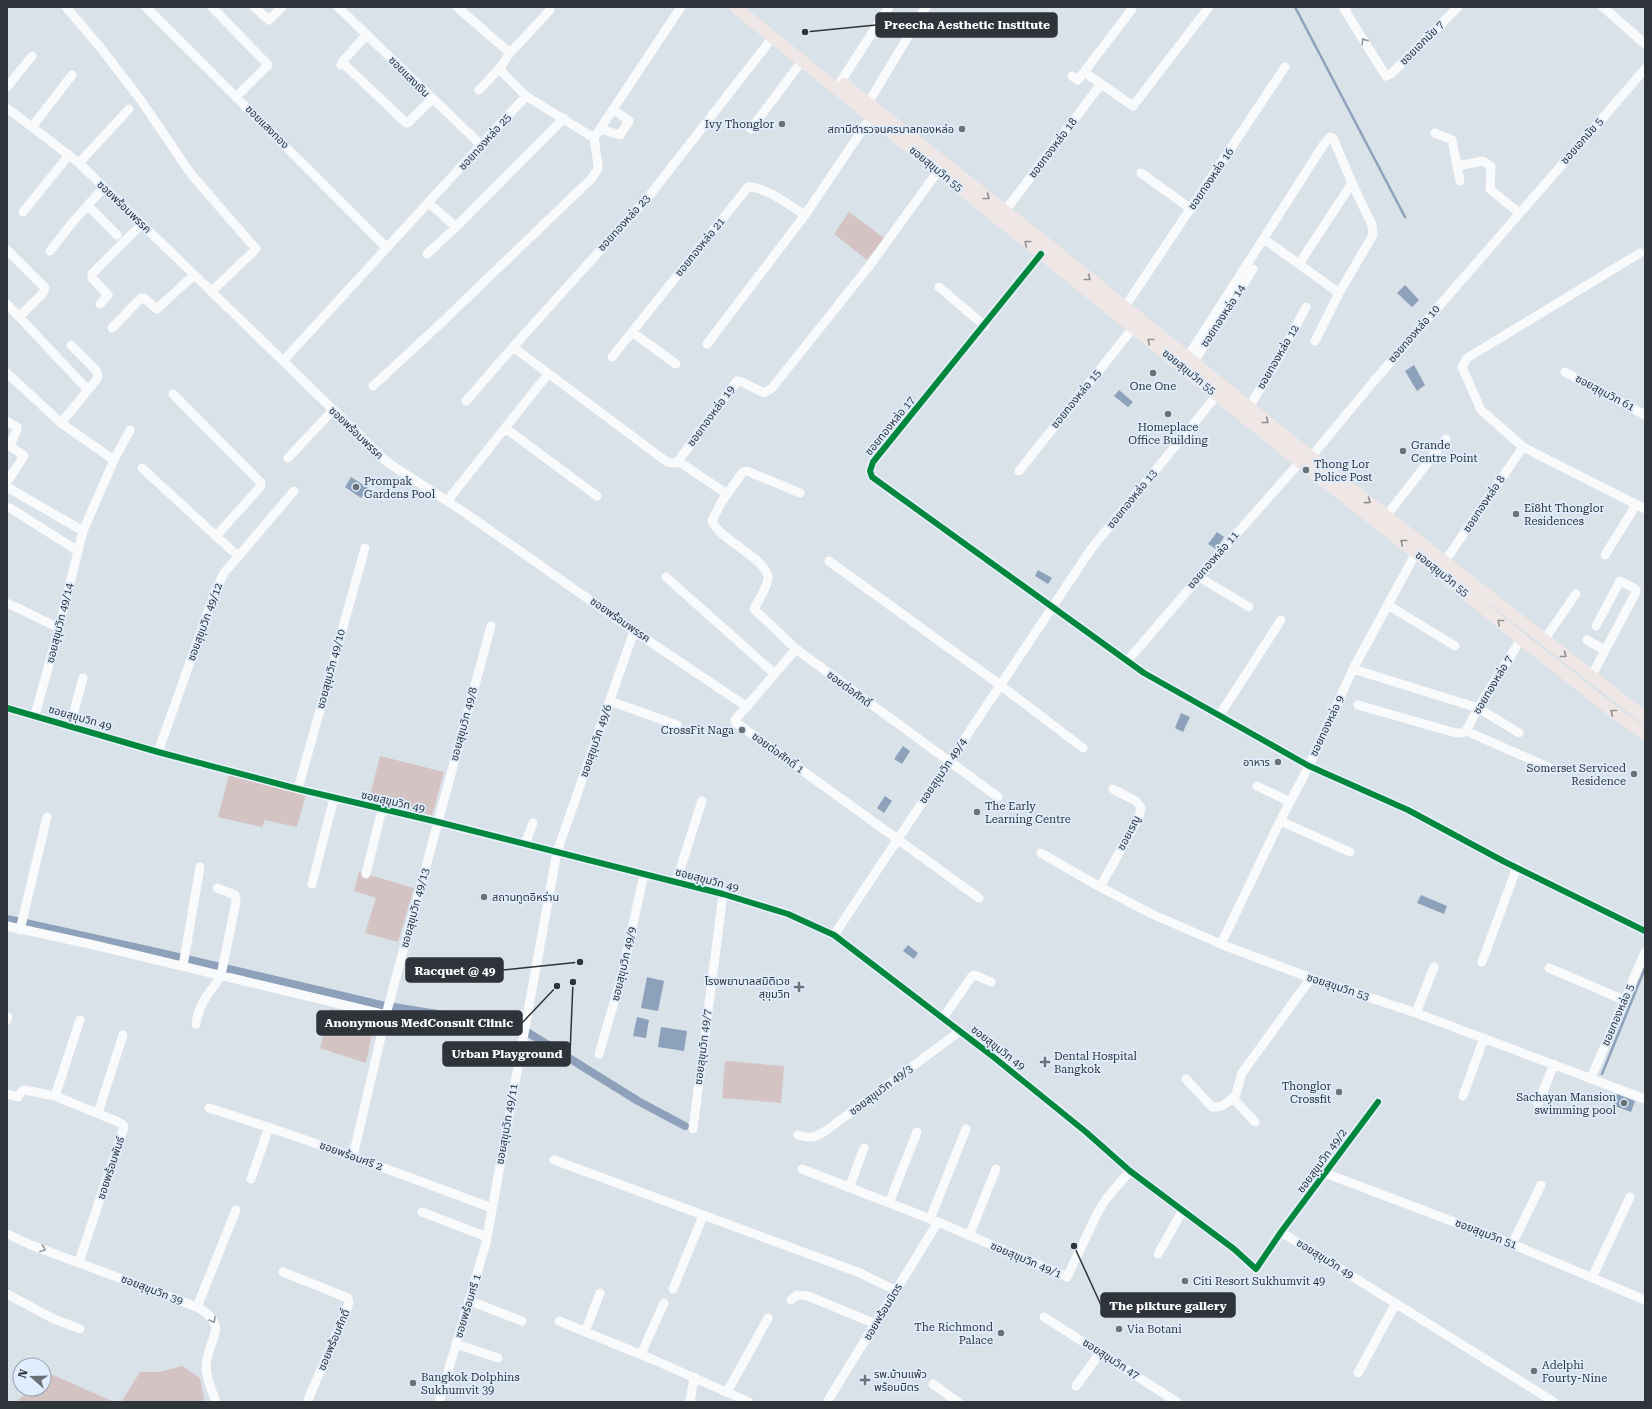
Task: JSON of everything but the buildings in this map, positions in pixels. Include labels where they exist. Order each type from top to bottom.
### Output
[{"type":"main road","name":"ซอยสุขุมวิท 55","points":[[735,7],[776,35],[872,110],[1121,312],[1420,549],[1529,627],[1645,718]]},
{"type":"main road","name":"ซอยสุขุมวิท 55","points":[[748,7],[802,61],[838,84]]},
{"type":"main road","name":"ซอยสุขุมวิท 55","points":[[1136,324],[1190,361],[1220,391],[1249,407],[1305,459],[1387,515],[1420,549]]},
{"type":"main road","name":"ซอยสุขุมวิท 55","points":[[1442,566],[1521,639],[1619,716],[1645,734]]},
{"type":"main road","points":[[1521,639],[1529,627]]},
{"type":"main road","points":[[1537,651],[1544,640]]},
{"type":"street","points":[[66,7],[100,47],[140,99],[191,174],[256,249],[211,292]]},
{"type":"street","name":"ซอยแสงทอง","points":[[146,7],[387,248]]},
{"type":"street","points":[[212,7],[268,65],[236,97]]},
{"type":"street","points":[[254,7],[270,20],[282,7]]},
{"type":"street","name":"ซอยแสงเงิน","points":[[338,7],[482,146]]},
{"type":"street","points":[[457,7],[510,53]]},
{"type":"street","points":[[373,386],[444,321],[591,179],[598,169],[594,138],[681,7]]},
{"type":"street","points":[[838,84],[889,7]]},
{"type":"street","points":[[707,344],[805,215],[872,110],[926,7]]},
{"type":"street","points":[[1084,72],[1133,106],[1209,7]]},
{"type":"street","name":"ซอยเอกมัย 7","points":[[1347,7],[1344,9],[1385,74],[1389,75],[1458,7]]},
{"type":"street","points":[[1603,7],[1645,44]]},
{"type":"street","points":[[1072,76],[1078,80],[1132,9]]},
{"type":"street","points":[[479,90],[499,69],[510,53],[550,10]]},
{"type":"street","points":[[367,34],[342,61],[341,65],[344,64],[406,123],[432,99]]},
{"type":"street","name":"ซอยทองหล่อ 23","points":[[466,401],[649,196],[776,35]]},
{"type":"street","points":[[7,87],[32,56]]},
{"type":"street","points":[[750,129],[802,61]]},
{"type":"street","name":"ซอยทองหล่อ 16","points":[[1121,312],[1191,210],[1285,67]]},
{"type":"street","points":[[499,69],[526,96],[564,118],[594,138]]},
{"type":"street","name":"ซอยเอกมัย 5","points":[[1519,213],[1645,69]]},
{"type":"street","points":[[32,127],[72,75]]},
{"type":"street","name":"ซอยทองหล่อ 18","points":[[1002,216],[1102,84]]},
{"type":"street","name":"ซอยทองหล่อ 25","points":[[283,361],[482,146],[526,96]]},
{"type":"street","name":"ซอยพร้อมพรรค","points":[[7,108],[79,163],[387,462],[447,501],[634,631],[748,707]]},
{"type":"street","points":[[600,129],[620,135],[629,121],[613,109]]},
{"type":"street","points":[[79,163],[129,110]]},
{"type":"street","points":[[427,254],[456,227],[564,118]]},
{"type":"street","points":[[1435,133],[1452,140],[1460,181]]},
{"type":"street","points":[[1190,361],[1264,239],[1330,137],[1333,138],[1352,184],[1372,225],[1373,235],[1339,293],[1315,340]]},
{"type":"street","points":[[23,212],[69,155]]},
{"type":"street","points":[[1457,166],[1483,161],[1491,166],[1490,189],[1519,213]]},
{"type":"street","name":"ซอยทองหล่อ 19","points":[[678,461],[737,382],[742,382],[765,394],[772,388],[870,265],[941,167]]},
{"type":"street","points":[[1141,172],[1191,210]]},
{"type":"street","points":[[1299,264],[1352,184]]},
{"type":"street","points":[[50,251],[104,187]]},
{"type":"street","name":"ซอยทองหล่อ 21","points":[[612,358],[748,187],[753,187],[769,194],[805,215]]},
{"type":"street","points":[[429,203],[456,227]]},
{"type":"street","points":[[88,206],[117,235]]},
{"type":"street","name":"ซอยทองหล่อ 10","points":[[1305,459],[1519,213]]},
{"type":"street","points":[[100,304],[108,295],[92,278],[92,274],[142,224]]},
{"type":"street","points":[[1264,239],[1339,293]]},
{"type":"street","name":"ซอยทองหล่อ 17","points":[[1044,249],[985,326],[873,462],[870,474],[878,482],[1053,607]]},
{"type":"street","points":[[7,250],[45,288],[43,293],[19,317]]},
{"type":"street","points":[[1640,253],[1467,358],[1462,367],[1481,410],[1523,446],[1645,509]]},
{"type":"street","name":"ซอยทองหล่อ 14","points":[[1190,361],[1253,269]]},
{"type":"street","points":[[112,328],[141,298],[144,298],[157,310],[194,274]]},
{"type":"street","points":[[939,287],[985,326]]},
{"type":"street","points":[[7,304],[88,390]]},
{"type":"street","name":"ซอยทองหล่อ 12","points":[[1249,407],[1275,365],[1306,307]]},
{"type":"street","name":"ซอยทองหล่อ 15","points":[[1019,471],[1136,324]]},
{"type":"street","points":[[632,332],[676,364]]},
{"type":"street","points":[[61,423],[97,379],[98,375],[96,370],[71,345]]},
{"type":"street","points":[[513,347],[667,462],[672,463],[678,461],[727,494],[743,472],[746,471],[800,493]]},
{"type":"street","name":"ซอยสุขุมวิท 61","points":[[1565,372],[1645,415]]},
{"type":"street","points":[[7,373],[61,423],[114,460]]},
{"type":"street","points":[[447,501],[548,374]]},
{"type":"street","name":"ซอยทองหล่อ 13","points":[[1053,607],[1095,544],[1220,391]]},
{"type":"street","points":[[173,394],[261,483],[261,486],[216,536]]},
{"type":"street","points":[[288,458],[332,410]]},
{"type":"street","points":[[7,421],[18,429],[10,446],[24,456],[7,482]]},
{"type":"street","points":[[505,428],[597,496]]},
{"type":"street","name":"ซอยสุขุมวิท 49/14","points":[[35,715],[59,628],[83,531],[114,460],[130,430]]},
{"type":"street","points":[[1387,515],[1446,439]]},
{"type":"street","name":"ซอยทองหล่อ 8","points":[[1442,566],[1523,446]]},
{"type":"street","name":"ซอยทองหล่อ 11","points":[[1128,660],[1199,577],[1305,459]]},
{"type":"street","points":[[142,468],[238,556]]},
{"type":"street","points":[[7,487],[83,531]]},
{"type":"street","name":"ซอยสุขุมวิท 49/12","points":[[158,752],[214,592],[224,573],[294,491]]},
{"type":"street","name":"ซอยต่อศักดิ์","points":[[727,494],[712,521],[714,526],[720,532],[742,549],[765,571],[768,578],[754,609],[796,649],[998,797]]},
{"type":"street","points":[[1605,555],[1636,505]]},
{"type":"street","points":[[10,508],[78,551]]},
{"type":"street","name":"ซอยสุขุมวิท 49/10","points":[[298,789],[365,548]]},
{"type":"street","name":"ซอยทองหล่อ 9","points":[[1221,944],[1280,821],[1309,766],[1353,669],[1420,549]]},
{"type":"street","points":[[829,561],[1000,685],[1083,748]]},
{"type":"street","points":[[666,577],[775,674]]},
{"type":"street","points":[[1199,577],[1249,607]]},
{"type":"street","points":[[1591,676],[1636,590],[1620,581],[1596,626]]},
{"type":"street","points":[[1544,640],[1576,594]]},
{"type":"street","points":[[7,603],[59,628]]},
{"type":"street","points":[[1388,605],[1455,646]]},
{"type":"street","points":[[1053,607],[1144,673],[1309,766],[1408,810],[1517,867],[1645,931]]},
{"type":"street","name":"ซอยสุขุมวิท 49/4","points":[[834,935],[1053,607]]},
{"type":"street","points":[[1218,716],[1281,620]]},
{"type":"street","name":"ซอยสุขุมวิท 49/8","points":[[438,822],[491,626]]},
{"type":"street","name":"ซอยสุขุมวิท 49/6","points":[[557,852],[634,631]]},
{"type":"street","name":"ซอยทองหล่อ 7","points":[[1466,731],[1478,708],[1521,639]]},
{"type":"street","points":[[1587,640],[1604,650]]},
{"type":"street","name":"ซอยต่อศักดิ์ 1","points":[[796,649],[748,707],[735,720],[737,723],[898,840]]},
{"type":"street","points":[[1353,669],[1478,708],[1519,733]]},
{"type":"street","points":[[70,726],[83,678]]},
{"type":"street","points":[[610,701],[677,725]]},
{"type":"street","points":[[1358,705],[1456,733],[1466,731],[1555,770]]},
{"type":"street","name":"ซอยสุขุมวิท 49","points":[[7,708],[158,752],[298,789],[438,822],[757,903],[801,919],[834,935],[943,1018],[1086,1132],[1130,1171],[1234,1249],[1256,1269],[1281,1232],[1554,1402]]},
{"type":"street","points":[[1257,786],[1290,802]]},
{"type":"street","name":"ซอยเรณู","points":[[1100,887],[1138,817],[1141,808],[1136,801],[1113,789]]},
{"type":"street","points":[[312,884],[334,798]]},
{"type":"street","points":[[676,882],[702,801]]},
{"type":"street","points":[[366,874],[382,809]]},
{"type":"street","points":[[20,930],[47,817]]},
{"type":"street","points":[[1280,821],[1350,852]]},
{"type":"street","name":"ซอยสุขุมวิท 49/13","points":[[353,1156],[386,1015],[438,822]]},
{"type":"street","points":[[525,844],[533,823]]},
{"type":"street","points":[[898,840],[979,898]]},
{"type":"street","name":"ซอยสุขุมวิท 49/11","points":[[492,1208],[557,852]]},
{"type":"street","name":"ซอยสุขุมวิท 53","points":[[1041,853],[1100,887],[1152,914],[1221,944],[1311,978],[1416,1013],[1645,1099]]},
{"type":"street","points":[[183,966],[200,867]]},
{"type":"street","points":[[1482,962],[1517,867]]},
{"type":"street","name":"ซอยสุขุมวิท 49/9","points":[[600,1054],[622,975],[644,874]]},
{"type":"street","points":[[196,1024],[197,1018],[206,998],[218,982],[221,975],[236,898],[235,895],[217,888]]},
{"type":"street","name":"ซอยสุขุมวิท 49/7","points":[[693,1129],[723,894]]},
{"type":"street","points":[[7,926],[94,945],[386,1015]]},
{"type":"street","name":"ซอยทองหล่อ 5","points":[[1591,1078],[1645,952]]},
{"type":"street","points":[[1416,1013],[1434,967]]},
{"type":"street","points":[[1549,968],[1624,1000]]},
{"type":"street","points":[[943,1018],[972,976],[975,975],[991,982]]},
{"type":"street","points":[[1186,1079],[1212,1106],[1216,1108],[1222,1106],[1233,1098],[1236,1094],[1242,1073],[1311,978]]},
{"type":"street","points":[[55,1096],[80,1020]]},
{"type":"street","name":"ซอยสุขุมวิท 49/3","points":[[798,1135],[815,1138],[960,1032]]},
{"type":"street","points":[[98,1112],[123,1035]]},
{"type":"street","points":[[1463,1096],[1484,1038]]},
{"type":"street","points":[[1538,1104],[1554,1064]]},
{"type":"street","name":"ซอยพร้อมพันธ์","points":[[7,1094],[18,1097],[22,1091],[25,1090],[55,1096],[98,1112],[122,1124],[124,1127],[79,1262]]},
{"type":"street","points":[[1233,1098],[1255,1122]]},
{"type":"street","name":"ซอยสุขุมวิท 49/2","points":[[1281,1232],[1378,1102]]},
{"type":"street","name":"ซอยพร้อมศรี 2","points":[[209,1108],[353,1156],[492,1208]]},
{"type":"street","points":[[251,1179],[269,1127]]},
{"type":"street","name":"ซอยพร้อมมิตร","points":[[827,1402],[876,1324],[934,1220],[966,1129]]},
{"type":"street","points":[[889,1203],[917,1132]]},
{"type":"street","points":[[849,1188],[864,1148]]},
{"type":"street","points":[[554,1160],[860,1273],[895,1290]]},
{"type":"street","points":[[969,1236],[996,1169]]},
{"type":"street","name":"ซอยสุขุมวิท 49/1","points":[[802,1170],[934,1220],[1067,1277],[1098,1212],[1106,1199],[1130,1171]]},
{"type":"street","name":"ซอยสุขุมวิท 51","points":[[1325,1173],[1512,1244],[1645,1300]]},
{"type":"street","points":[[1512,1244],[1541,1185]]},
{"type":"street","points":[[1592,1278],[1630,1197]]},
{"type":"street","name":"ซอยพร้อมศรี 1","points":[[439,1402],[470,1301],[487,1237],[492,1208]]},
{"type":"street","points":[[197,1307],[236,1210]]},
{"type":"street","points":[[1158,1254],[1183,1210]]},
{"type":"street","points":[[422,1212],[487,1237]]},
{"type":"street","points":[[673,1289],[703,1216]]},
{"type":"street","name":"ซอยสุขุมวิท 39","points":[[7,1234],[31,1245],[197,1307],[208,1313],[214,1319],[216,1326],[207,1358],[206,1368],[216,1402]]},
{"type":"street","name":"ซอยพร้อมศักดิ์","points":[[283,1272],[348,1298],[349,1302],[307,1402]]},
{"type":"street","points":[[585,1332],[600,1293]]},
{"type":"street","points":[[7,1294],[54,1320],[80,1329]]},
{"type":"street","points":[[791,1300],[797,1295],[808,1296],[876,1324]]},
{"type":"street","points":[[470,1301],[522,1321]]},
{"type":"street","points":[[641,1354],[664,1303]]},
{"type":"street","points":[[1358,1373],[1396,1303]]},
{"type":"street","name":"ซอยสุขุมวิท 47","points":[[1044,1317],[1177,1402]]},
{"type":"street","points":[[727,1392],[768,1318]]},
{"type":"street","points":[[559,1322],[641,1354],[749,1402]]},
{"type":"street","points":[[456,1344],[498,1358]]},
{"type":"street","points":[[1076,1386],[1100,1352]]},
{"type":"street","points":[[690,1402],[694,1377]]},
{"type":"street","points":[[933,1384],[958,1402]]},
{"type":"shaded area","points":[[849,212],[884,238],[867,260],[834,234]]},
{"type":"shaded area","points":[[380,756],[444,772],[432,816],[369,800]]},
{"type":"shaded area","points":[[229,775],[306,794],[297,827],[265,820],[262,827],[218,817]]},
{"type":"shaded area","points":[[359,872],[414,888],[398,942],[365,933],[376,898],[354,891]]},
{"type":"shaded area","points":[[331,1009],[375,1019],[366,1063],[320,1048]]},
{"type":"shaded area","points":[[725,1061],[784,1066],[781,1103],[722,1098]]},
{"type":"shaded area","points":[[182,1366],[200,1378],[204,1399],[200,1402],[121,1402],[140,1372],[160,1372]]},
{"type":"shaded area","points":[[52,1375],[114,1402],[16,1402],[22,1397],[52,1397]]},
{"type":"water","points":[[1405,285],[1419,300],[1412,307],[1397,293]]},
{"type":"water","points":[[1414,365],[1425,385],[1417,391],[1405,371]]},
{"type":"water","points":[[1119,390],[1133,402],[1128,407],[1114,396]]},
{"type":"water","name":"Prompak Gardens Pool","points":[[351,477],[368,488],[361,498],[345,487]]},
{"type":"water","points":[[1217,532],[1224,537],[1216,549],[1208,544]]},
{"type":"water","points":[[1038,570],[1052,578],[1048,584],[1035,576]]},
{"type":"water","points":[[1181,713],[1190,717],[1183,732],[1175,728]]},
{"type":"water","points":[[903,746],[910,751],[902,764],[894,759]]},
{"type":"water","points":[[885,796],[892,801],[884,813],[877,808]]},
{"type":"water","points":[[1421,895],[1447,906],[1444,914],[1417,903]]},
{"type":"water","points":[[908,945],[918,953],[914,959],[903,951]]},
{"type":"water","points":[[647,977],[664,981],[658,1011],[641,1008]]},
{"type":"water","points":[[637,1017],[649,1020],[646,1038],[633,1036]]},
{"type":"water","points":[[661,1027],[687,1031],[684,1051],[658,1047]]},
{"type":"water","name":"Sachayan Mansion swimming pool","points":[[1617,1094],[1635,1101],[1631,1112],[1612,1105]]},
{"type":"waterway","points":[[1295,7],[1405,217]]},
{"type":"waterway","points":[[7,919],[161,953],[381,1005],[519,1027],[638,1101],[685,1126]]},
{"type":"waterway","points":[[1602,1074],[1645,968]]},
{"type":"cycle path","points":[[1041,254],[873,462],[870,471],[872,477],[1144,673],[1309,766],[1408,810],[1503,861],[1645,931]]},
{"type":"cycle path","points":[[7,708],[158,752],[298,789],[438,822],[723,894],[788,914],[834,935],[991,1055],[1086,1132],[1130,1171],[1234,1249],[1256,1269],[1281,1232],[1378,1102]]},
{"type":"place","name":"Preecha Aesthetic Institute","points":[[805,32]]},
{"type":"place","name":"Ivy Thonglor","points":[[782,124]]},
{"type":"place","name":"สถานีตำรวจนครบาลทองหล่อ","points":[[962,129]]},
{"type":"place","name":"One One","points":[[1153,373]]},
{"type":"place","name":"Homeplace Office Building","points":[[1168,414]]},
{"type":"place","name":"Grande Centre Point","points":[[1403,451]]},
{"type":"place","name":"Thong Lor Police Post","points":[[1306,470]]},
{"type":"place","name":"Prompak Gardens Pool","points":[[356,487]]},
{"type":"place","name":"Ei8ht Thonglor Residences","points":[[1516,514]]},
{"type":"place","name":"CrossFit Naga","points":[[742,730]]},
{"type":"place","name":"อาหาร","points":[[1278,762]]},
{"type":"place","name":"Somerset Serviced Residence","points":[[1634,774]]},
{"type":"place","name":"The Early Learning Centre","points":[[977,812]]},
{"type":"place","name":"สถานทูตอิหร่าน","points":[[484,897]]},
{"type":"place","name":"Racquet @ 49","points":[[580,962]]},
{"type":"place","name":"Urban Playground","points":[[573,982]]},
{"type":"place","name":"Anonymous MedConsult Clinic","points":[[557,986]]},
{"type":"place","name":"โรงพยาบาลสมิติเวช สุขุมวิท","points":[[799,987]]},
{"type":"place","name":"Dental Hospital Bangkok","points":[[1045,1062]]},
{"type":"place","name":"Thonglor Crossfit","points":[[1339,1092]]},
{"type":"place","name":"Sachayan Mansion swimming pool","points":[[1624,1103]]},
{"type":"place","name":"The pikture gallery","points":[[1074,1246]]},
{"type":"place","name":"Citi Resort Sukhumvit 49","points":[[1185,1281]]},
{"type":"place","name":"Via Botani","points":[[1119,1329]]},
{"type":"place","name":"The Richmond Palace","points":[[1001,1333]]},
{"type":"place","name":"Adelphi Fourty-Nine","points":[[1534,1371]]},
{"type":"place","name":"รพ.บ้านแพ้ว พร้อมมิตร","points":[[865,1380]]},
{"type":"place","name":"Bangkok Dolphins Sukhumvit 39","points":[[413,1383]]}]
